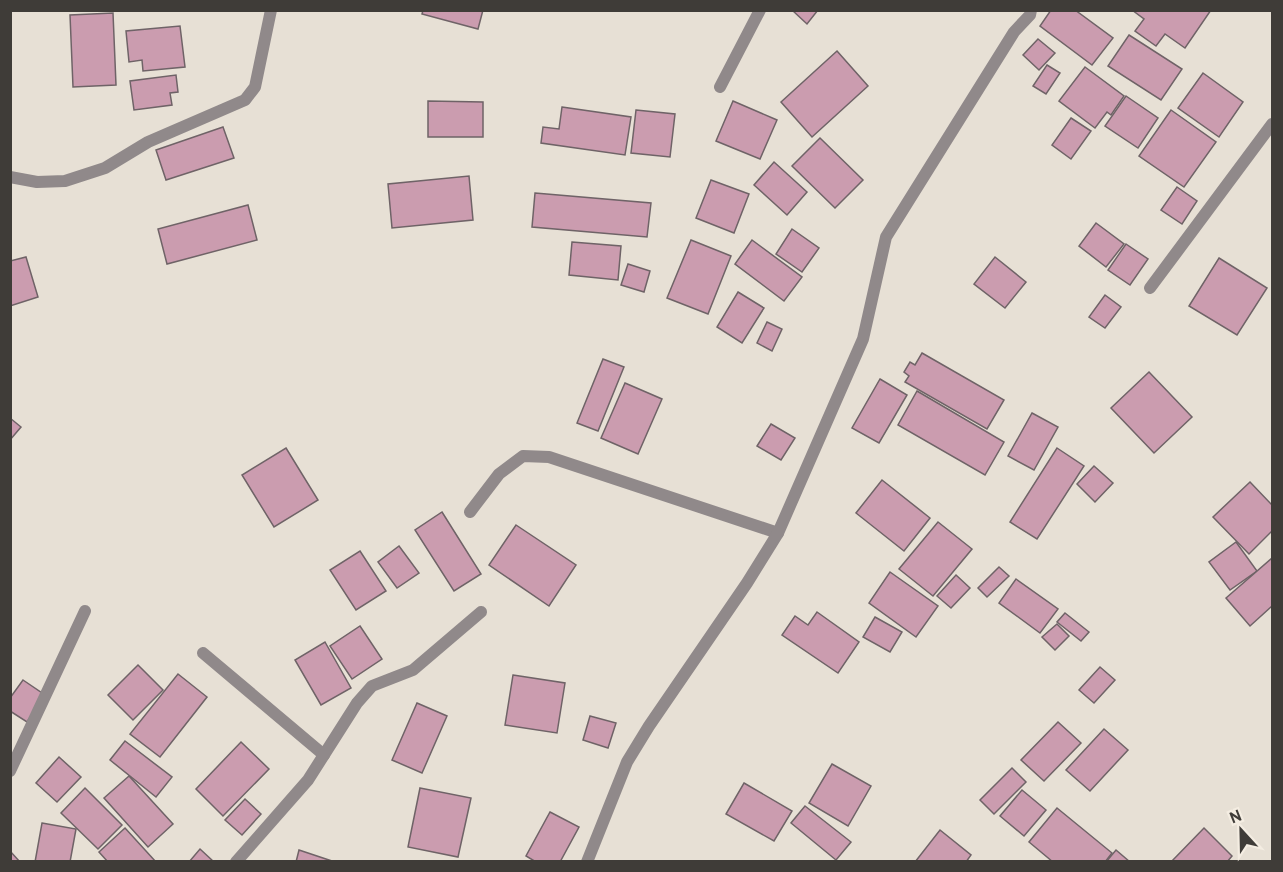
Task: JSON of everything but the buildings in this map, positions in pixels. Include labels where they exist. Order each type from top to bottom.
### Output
[{"type":"street","points":[[10,177],[38,182],[65,181],[105,168],[148,142],[245,100],[255,87],[271,10]]},
{"type":"street","points":[[720,87],[760,10]]},
{"type":"street","points":[[587,861],[627,762],[778,533],[863,339],[886,237],[1014,32],[1030,15],[1031,10]]},
{"type":"street","points":[[1150,288],[1272,124]]},
{"type":"street","points":[[470,512],[499,474],[523,456],[549,457],[778,533]]},
{"type":"street","points":[[10,771],[85,611]]},
{"type":"street","points":[[236,861],[308,780],[357,703],[372,686],[413,670],[481,612]]},
{"type":"street","points":[[203,653],[324,755]]}]
